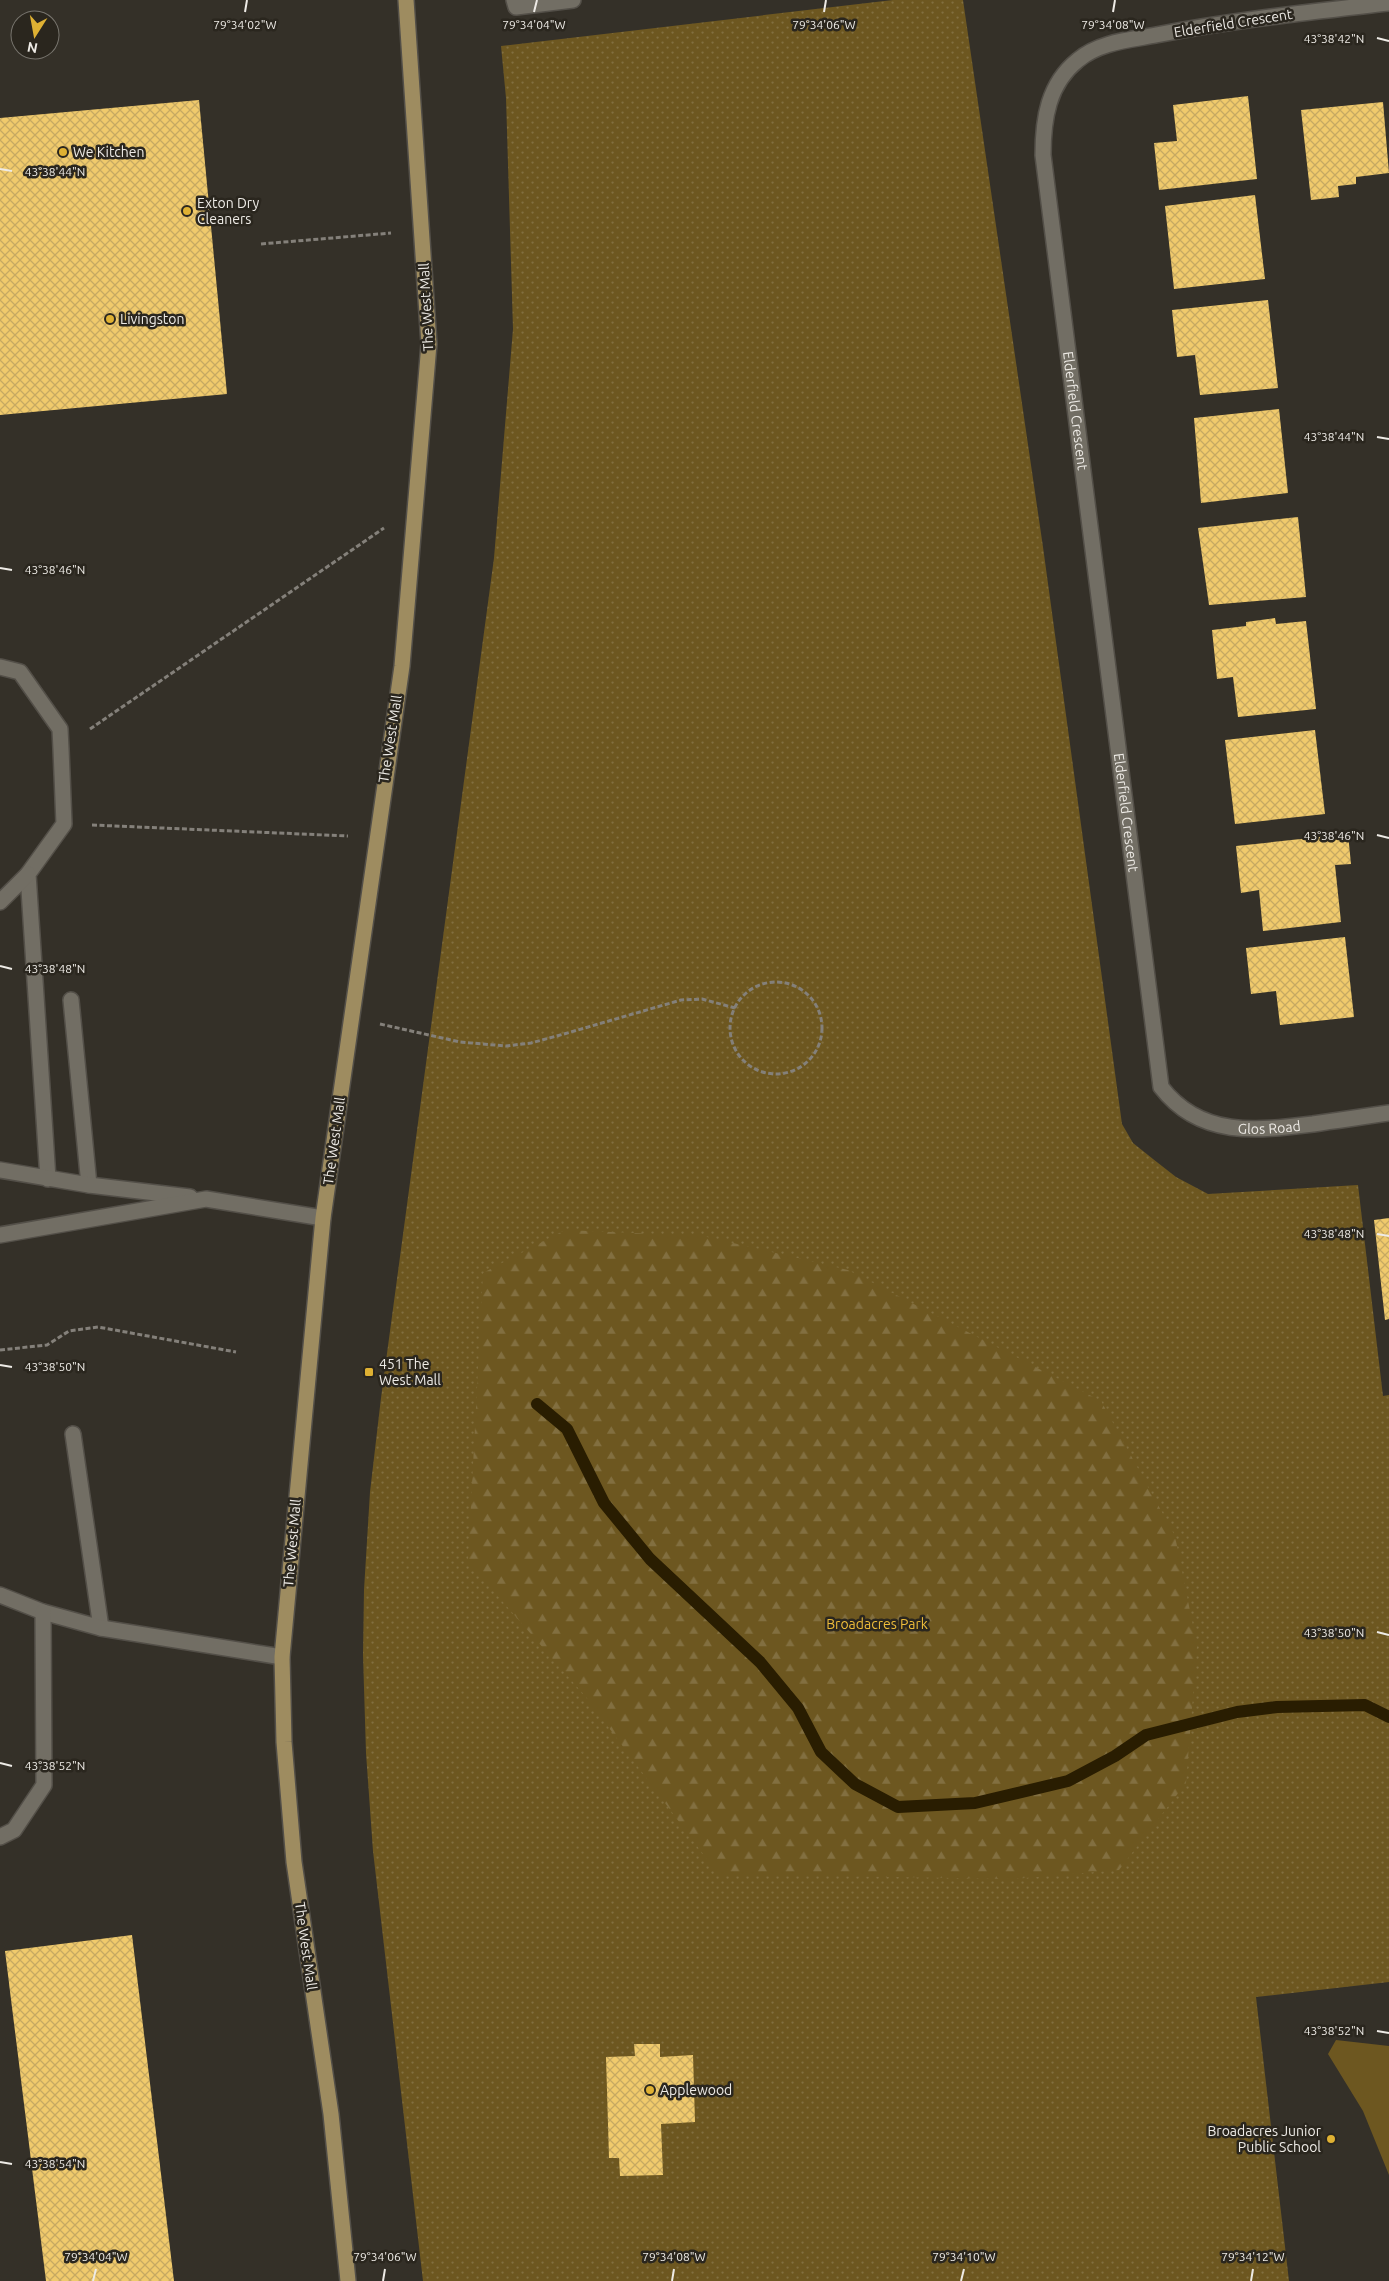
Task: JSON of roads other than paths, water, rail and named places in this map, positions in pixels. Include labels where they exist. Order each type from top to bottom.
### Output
[{"type":"main road","name":"The West Mall","points":[[348,2281],[331,2114],[294,1862],[284,1742],[282,1657],[323,1218],[402,666],[429,344],[406,0]]},
{"type":"street","points":[[514,0],[516,7],[573,0]]},
{"type":"street","name":"Elderfield Crescent","points":[[1161,1087],[1042,156],[1042,126],[1045,112],[1059,80],[1076,61],[1102,46],[1185,30],[1280,15],[1389,3]]},
{"type":"street","points":[[0,667],[20,672],[60,729],[64,824],[28,874],[0,902]]},
{"type":"street","points":[[28,874],[48,1179]]},
{"type":"street","points":[[72,1000],[89,1185]]},
{"type":"street","name":"Glos Road","points":[[1161,1087],[1173,1103],[1196,1117],[1228,1128],[1269,1130],[1389,1114]]},
{"type":"street","points":[[0,1170],[48,1179],[206,1199],[323,1218]]},
{"type":"street","points":[[0,1235],[206,1199]]},
{"type":"street","points":[[73,1434],[101,1628]]},
{"type":"street","points":[[0,1594],[43,1612],[101,1628],[282,1657]]},
{"type":"street","points":[[0,1837],[14,1830],[44,1785],[43,1612]]},
{"type":"waterway","points":[[537,1404],[567,1429],[604,1503],[650,1559],[760,1662],[798,1708],[821,1752],[855,1784],[898,1807],[975,1803],[1068,1781],[1115,1756],[1146,1735],[1237,1712],[1277,1707],[1365,1705],[1389,1717]]},
{"type":"place","name":"We Kitchen","points":[[63,152]]},
{"type":"place","name":"Exton Dry Cleaners","points":[[187,211]]},
{"type":"place","name":"Livingston","points":[[110,319]]},
{"type":"place","name":"451 The West Mall","points":[[369,1372]]},
{"type":"place","name":"Applewood","points":[[650,2090]]},
{"type":"place","name":"Broadacres Junior Public School","points":[[1331,2139]]},
{"type":"park label","name":"Broadacres Park","points":[[877,1624]]}]
